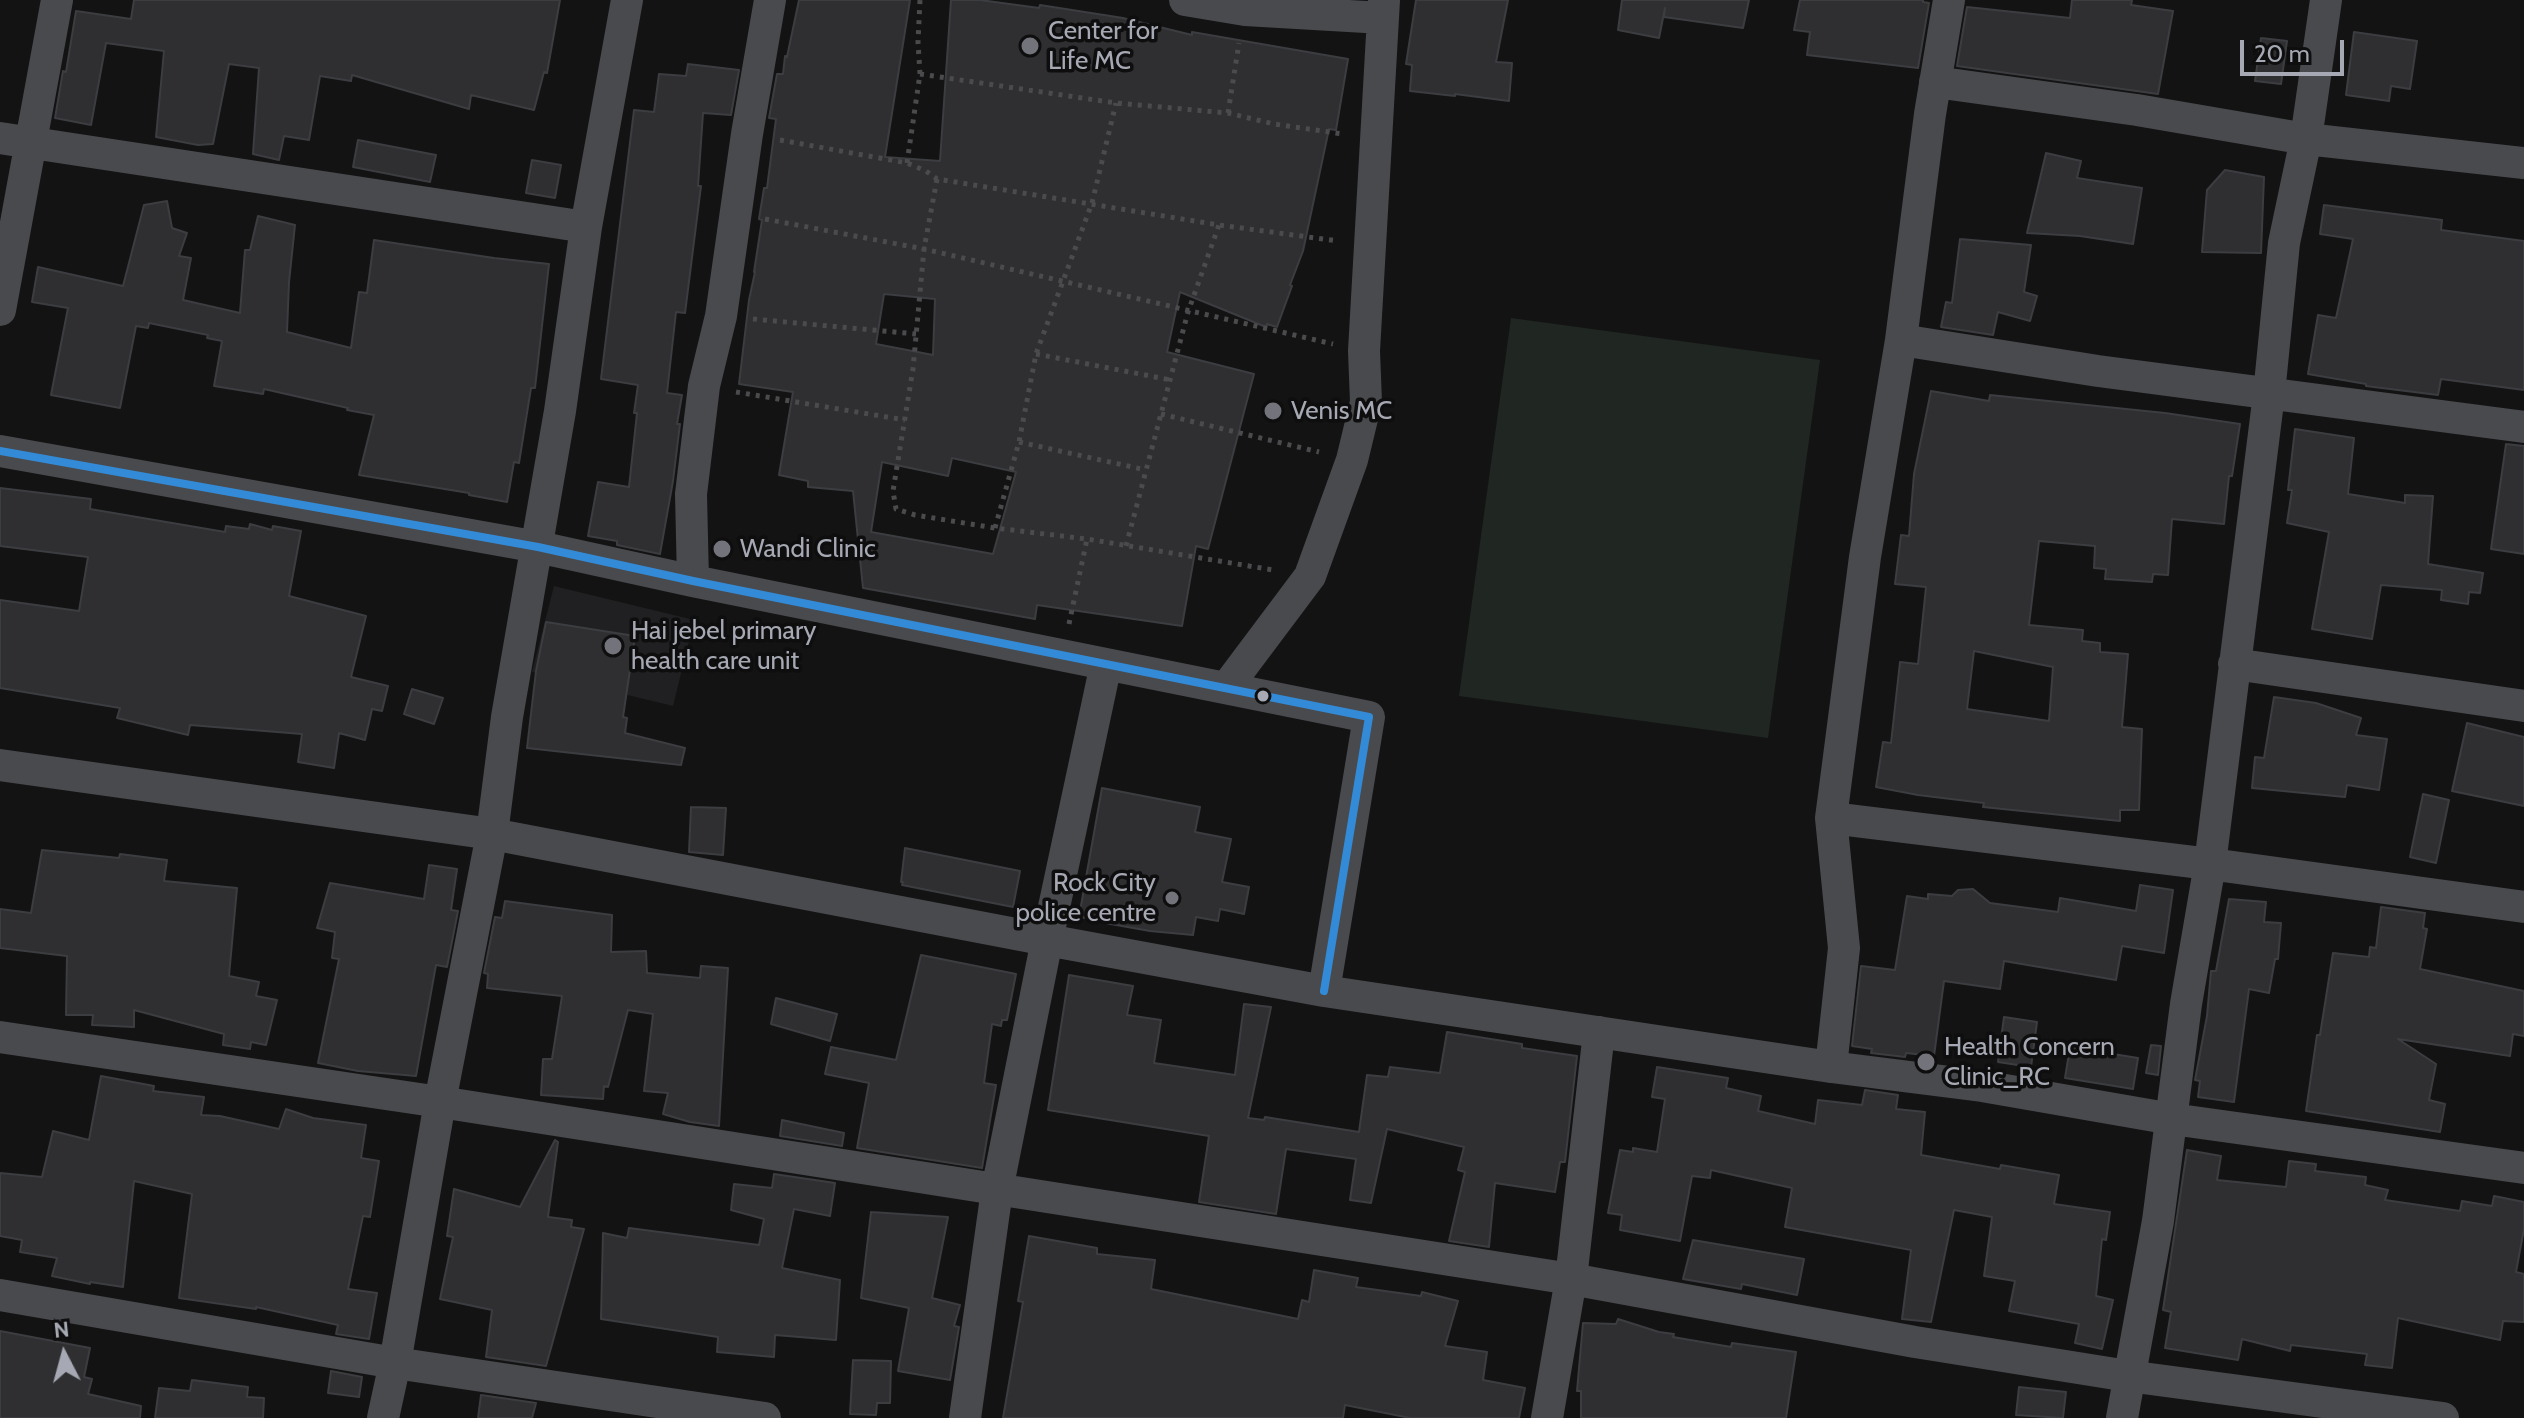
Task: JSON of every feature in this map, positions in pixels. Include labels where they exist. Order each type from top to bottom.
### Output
[{"type":"street","points":[[0,310],[57,0]]},
{"type":"street","points":[[383,1418],[492,834],[507,717],[538,547],[586,227],[627,0]]},
{"type":"street","points":[[693,581],[691,494],[704,386],[721,316],[770,0]]},
{"type":"street","points":[[1185,0],[1245,10],[1384,9],[1364,351],[1366,402],[1352,460],[1310,576],[1226,688]]},
{"type":"street","points":[[1831,1067],[1844,948],[1831,818],[1865,557],[1901,340],[1949,0]]},
{"type":"street","points":[[2122,1418],[2158,1221],[2186,1004],[2210,864],[2269,394],[2284,243],[2306,139],[2326,0]]},
{"type":"street","points":[[1935,82],[2137,110],[2306,139],[2524,163]]},
{"type":"street","points":[[0,138],[586,227]]},
{"type":"street","points":[[1901,340],[2098,371],[2524,427]]},
{"type":"street","points":[[0,451],[538,547],[1369,717],[1324,991]]},
{"type":"street","points":[[965,1418],[997,1190],[1106,664]]},
{"type":"street","points":[[2234,664],[2524,706]]},
{"type":"street","points":[[0,765],[492,834],[1324,991],[1831,1067],[1982,1086],[2172,1119],[2524,1168]]},
{"type":"street","points":[[1831,818],[2210,864],[2524,907]]},
{"type":"street","points":[[1547,1418],[1571,1279],[1599,1032]]},
{"type":"street","points":[[0,1037],[440,1102],[1571,1279],[1915,1342],[2128,1376],[2443,1418]]},
{"type":"street","points":[[0,1295],[395,1363],[765,1418]]},
{"type":"path","points":[[907,163],[920,74],[920,0]]},
{"type":"path","points":[[1228,113],[1245,10]]},
{"type":"path","points":[[920,74],[1116,103],[1228,113],[1274,124],[1375,139]]},
{"type":"path","points":[[995,528],[1019,442],[1036,354],[1092,203],[1116,103]]},
{"type":"path","points":[[747,134],[907,163],[937,179],[1219,225],[1371,246]]},
{"type":"path","points":[[937,179],[924,249],[913,369],[893,491],[896,509],[995,528],[1087,539],[1310,576]]},
{"type":"path","points":[[736,214],[924,249],[1364,351]]},
{"type":"path","points":[[1126,546],[1188,312],[1219,225]]},
{"type":"path","points":[[721,316],[916,334]]},
{"type":"path","points":[[1036,354],[1171,380]]},
{"type":"path","points":[[704,386],[905,420]]},
{"type":"path","points":[[1161,414],[1352,460]]},
{"type":"path","points":[[1019,442],[1146,470]]},
{"type":"path","points":[[1063,655],[1087,539]]},
{"type":"shaded area","points":[[1511,318],[1820,360],[1768,738],[1459,696]]},
{"type":"shaded area","name":"Hai jebel primary health care unit","points":[[554,586],[694,620],[673,706],[532,672]]},
{"type":"building","points":[[134,0],[560,0],[547,73],[544,72],[534,110],[471,95],[469,109],[352,75],[351,81],[320,76],[309,140],[284,136],[279,160],[253,154],[259,68],[229,64],[213,144],[198,145],[156,137],[164,51],[106,43],[91,125],[55,118],[76,11],[131,19]]},
{"type":"building","points":[[799,0],[910,0],[885,157],[940,161],[951,0],[980,0],[1039,8],[1040,5],[1123,18],[1192,35],[1192,32],[1348,59],[1336,130],[1329,129],[1303,251],[1277,327],[1267,324],[1266,327],[1180,292],[1167,352],[1254,374],[1208,549],[1196,546],[1182,626],[1037,605],[1035,619],[863,588],[853,491],[808,487],[808,481],[779,475],[793,392],[739,384],[762,220],[759,219],[764,188],[767,188],[776,119],[769,118],[777,74],[783,74]],"holes":[[[884,294],[935,299],[933,355],[876,344]],[[952,458],[1016,472],[993,554],[871,532],[882,462],[948,476]]]},
{"type":"building","points":[[1416,0],[1508,0],[1496,62],[1512,63],[1509,101],[1410,91],[1412,65],[1406,64]]},
{"type":"building","points":[[1622,0],[1749,0],[1743,28],[1664,17],[1665,8],[1659,38],[1618,30]]},
{"type":"building","points":[[1800,0],[1923,0],[1929,3],[1918,68],[1807,55],[1810,32],[1794,30]]},
{"type":"building","points":[[2072,0],[2132,0],[2131,5],[2173,11],[2158,94],[1957,66],[1967,7],[2070,18]]},
{"type":"building","points":[[2354,32],[2417,41],[2410,89],[2391,86],[2389,101],[2346,95]]},
{"type":"building","points":[[2261,38],[2287,41],[2281,84],[2255,81]]},
{"type":"building","points":[[688,64],[739,70],[731,115],[703,113],[698,186],[701,186],[685,313],[676,312],[667,393],[682,395],[673,481],[660,554],[588,536],[598,482],[629,487],[637,413],[634,413],[638,385],[601,379],[634,110],[654,112],[659,74],[686,76]]},
{"type":"building","points":[[358,140],[436,155],[430,182],[353,167]]},
{"type":"building","points":[[2046,153],[2081,161],[2077,178],[2142,188],[2133,244],[2080,236],[2027,233]]},
{"type":"building","points":[[532,160],[561,165],[555,198],[526,193]]},
{"type":"building","points":[[2225,170],[2264,177],[2261,253],[2202,252],[2207,190]]},
{"type":"building","points":[[167,201],[172,228],[187,233],[179,256],[191,258],[183,300],[240,313],[245,250],[250,250],[258,216],[295,225],[287,332],[351,348],[359,292],[367,293],[374,240],[549,264],[535,388],[531,388],[519,463],[514,462],[507,502],[359,475],[374,415],[264,389],[263,394],[214,386],[222,341],[207,338],[208,335],[149,323],[148,328],[136,326],[120,408],[51,395],[68,308],[32,302],[38,267],[123,286],[144,205]]},
{"type":"building","points":[[2324,205],[2442,220],[2441,230],[2524,241],[2524,390],[2441,379],[2438,395],[2366,386],[2308,374],[2318,315],[2336,318],[2353,239],[2320,234]]},
{"type":"building","points":[[1960,239],[2031,245],[2024,292],[2037,296],[2030,321],[1998,312],[1993,335],[1941,327],[1946,302],[1952,303]]},
{"type":"building","points":[[1931,391],[1989,401],[1990,395],[2240,424],[2232,476],[2229,476],[2224,524],[2172,519],[2168,575],[2153,574],[2152,582],[2105,579],[2106,569],[2094,568],[2095,546],[2039,541],[2029,625],[2083,630],[2082,641],[2100,643],[2100,652],[2128,654],[2122,727],[2142,729],[2139,810],[2120,810],[2120,821],[1983,807],[1984,803],[1876,787],[1883,742],[1891,743],[1900,662],[1918,664],[1926,587],[1895,584],[1901,535],[1909,536],[1914,474]],"holes":[[[1974,651],[2053,667],[2049,721],[1967,709]]]},
{"type":"building","points":[[2295,429],[2354,438],[2348,494],[2405,503],[2405,495],[2433,496],[2428,564],[2483,573],[2480,593],[2469,592],[2468,604],[2441,600],[2442,590],[2381,585],[2372,639],[2312,629],[2329,532],[2287,523]]},
{"type":"building","points":[[2506,444],[2524,446],[2524,554],[2491,549]]},
{"type":"building","points":[[0,488],[91,499],[90,509],[225,532],[226,526],[249,529],[250,524],[272,530],[273,526],[301,531],[289,596],[366,616],[351,677],[388,686],[382,711],[372,709],[365,740],[339,733],[334,768],[298,762],[302,734],[190,725],[188,735],[117,718],[120,708],[0,688],[0,600],[79,611],[88,557],[0,546]]},
{"type":"building","points":[[546,622],[635,636],[623,717],[627,718],[625,733],[685,748],[681,765],[527,748],[536,671]]},
{"type":"building","points":[[412,689],[443,698],[434,724],[404,714]]},
{"type":"building","points":[[2274,697],[2316,703],[2361,718],[2356,735],[2387,739],[2379,790],[2347,785],[2345,797],[2252,788],[2255,757],[2264,758]]},
{"type":"building","points":[[2467,723],[2524,737],[2524,806],[2452,791]]},
{"type":"building","points":[[1102,788],[1200,807],[1195,832],[1231,839],[1222,882],[1249,887],[1244,914],[1220,909],[1218,921],[1196,917],[1193,935],[1150,931],[1079,917]]},
{"type":"building","points":[[2423,794],[2449,800],[2436,863],[2410,857]]},
{"type":"building","points":[[691,807],[726,808],[723,855],[689,852]]},
{"type":"building","points":[[905,848],[1020,871],[1013,907],[902,885]]},
{"type":"building","points":[[42,850],[167,860],[164,881],[237,888],[229,976],[259,982],[256,996],[277,1000],[266,1045],[251,1042],[250,1049],[223,1045],[224,1034],[134,1010],[134,1027],[92,1025],[93,1015],[66,1015],[67,956],[0,948],[0,909],[31,913]]},
{"type":"building","points":[[429,865],[457,869],[451,910],[458,911],[447,967],[436,965],[416,1076],[358,1071],[318,1063],[339,959],[332,958],[335,932],[317,928],[330,883],[424,899]]},
{"type":"building","points":[[2140,885],[2173,890],[2164,953],[2122,946],[2116,980],[2004,961],[2000,989],[1944,981],[1934,1056],[1871,1053],[1872,1049],[1852,1046],[1861,966],[1895,970],[1907,896],[1928,899],[1928,894],[1952,896],[1958,890],[1973,889],[1990,903],[2058,912],[2060,898],[2136,911]]},
{"type":"building","points":[[2229,899],[2266,902],[2264,922],[2281,923],[2278,959],[2275,959],[2269,993],[2249,989],[2234,1102],[2198,1097],[2200,1081],[2195,1080],[2207,1016],[2211,971],[2216,971]]},
{"type":"building","points":[[505,901],[612,915],[611,952],[646,951],[647,973],[700,978],[701,966],[728,968],[719,1126],[663,1114],[668,1093],[644,1091],[653,1014],[628,1010],[608,1087],[604,1086],[603,1099],[541,1095],[543,1059],[552,1059],[562,996],[487,988],[488,974],[484,973],[495,917],[502,918]]},
{"type":"building","points":[[2381,907],[2425,913],[2423,928],[2427,929],[2420,969],[2524,991],[2524,1036],[2513,1034],[2510,1056],[2398,1039],[2436,1064],[2429,1100],[2445,1104],[2440,1132],[2306,1111],[2333,953],[2369,957],[2370,947],[2376,948]]},
{"type":"building","points":[[921,955],[1016,974],[1007,1020],[1002,1020],[1001,1026],[992,1024],[984,1083],[996,1085],[982,1168],[857,1148],[869,1083],[825,1074],[831,1047],[896,1060]]},
{"type":"building","points":[[1069,975],[1133,986],[1127,1015],[1161,1020],[1154,1063],[1235,1075],[1244,1004],[1271,1007],[1248,1118],[1264,1120],[1265,1117],[1359,1132],[1367,1075],[1388,1077],[1390,1067],[1440,1073],[1447,1032],[1577,1056],[1565,1162],[1560,1162],[1555,1192],[1495,1183],[1489,1247],[1449,1241],[1465,1172],[1458,1170],[1464,1147],[1387,1129],[1371,1203],[1350,1200],[1356,1159],[1286,1149],[1276,1214],[1199,1202],[1209,1136],[1048,1110]]},
{"type":"building","points":[[776,998],[837,1014],[830,1041],[771,1024]]},
{"type":"building","points":[[2004,1017],[2037,1022],[2031,1067],[1998,1062]]},
{"type":"building","points":[[2151,1045],[2161,1046],[2158,1075],[2146,1073]]},
{"type":"building","points":[[2070,1047],[2138,1058],[2133,1089],[2065,1078]]},
{"type":"building","points":[[1657,1067],[1728,1078],[1726,1088],[1761,1096],[1758,1111],[1815,1124],[1818,1100],[1862,1105],[1865,1090],[1898,1095],[1896,1109],[1925,1112],[1921,1155],[2000,1169],[2001,1165],[2059,1175],[2054,1204],[2110,1212],[2106,1240],[2102,1239],[2096,1296],[2113,1300],[2102,1349],[2075,1343],[2079,1324],[2009,1311],[2015,1281],[1984,1276],[1992,1217],[1954,1210],[1931,1322],[1902,1319],[1911,1250],[1785,1227],[1792,1188],[1711,1170],[1710,1178],[1692,1176],[1680,1241],[1620,1230],[1622,1215],[1608,1213],[1620,1150],[1633,1152],[1633,1148],[1657,1152],[1665,1099],[1652,1097]]},
{"type":"building","points":[[101,1076],[154,1086],[153,1091],[204,1097],[201,1115],[279,1129],[286,1109],[313,1118],[366,1125],[361,1158],[379,1161],[370,1217],[363,1216],[348,1289],[377,1293],[369,1339],[336,1334],[338,1325],[256,1307],[179,1298],[192,1194],[134,1181],[123,1287],[52,1276],[57,1258],[20,1252],[22,1240],[0,1236],[0,1173],[42,1177],[53,1131],[89,1140]]},
{"type":"building","points":[[782,1120],[844,1133],[842,1146],[780,1136]]},
{"type":"building","points":[[555,1140],[558,1142],[548,1217],[572,1220],[571,1227],[584,1229],[546,1366],[486,1357],[492,1310],[440,1299],[453,1237],[447,1236],[454,1189],[520,1207]]},
{"type":"building","points":[[2187,1150],[2221,1156],[2217,1180],[2286,1187],[2289,1161],[2316,1164],[2315,1171],[2366,1177],[2365,1185],[2388,1190],[2385,1200],[2460,1211],[2462,1201],[2492,1206],[2494,1196],[2524,1202],[2524,1229],[2516,1272],[2524,1274],[2524,1322],[2503,1321],[2500,1340],[2398,1318],[2392,1368],[2365,1365],[2367,1354],[2291,1345],[2290,1351],[2242,1339],[2238,1360],[2165,1348],[2171,1312],[2163,1310]]},
{"type":"building","points":[[774,1174],[835,1183],[830,1216],[794,1209],[782,1268],[840,1280],[836,1340],[775,1335],[774,1357],[717,1352],[718,1337],[601,1319],[603,1233],[627,1238],[629,1228],[759,1245],[764,1219],[731,1210],[734,1184],[772,1188]]},
{"type":"building","points":[[871,1212],[948,1217],[932,1298],[960,1305],[954,1326],[959,1327],[950,1380],[898,1371],[909,1308],[861,1298]]},
{"type":"building","points":[[1029,1236],[1097,1248],[1097,1254],[1155,1260],[1151,1289],[1298,1319],[1302,1300],[1309,1302],[1314,1270],[1358,1278],[1356,1287],[1421,1296],[1422,1292],[1458,1301],[1445,1346],[1487,1352],[1483,1380],[1525,1388],[1519,1418],[1410,1418],[1345,1405],[1343,1418],[1003,1418],[1023,1302],[1018,1301]]},
{"type":"building","points":[[1693,1240],[1804,1259],[1797,1295],[1742,1284],[1741,1289],[1683,1279]]},
{"type":"building","points":[[1618,1319],[1674,1334],[1673,1337],[1731,1347],[1732,1343],[1796,1352],[1786,1418],[1581,1418],[1581,1391],[1577,1391],[1583,1323],[1616,1324]]},
{"type":"building","points":[[0,1331],[90,1348],[84,1377],[92,1379],[88,1394],[141,1406],[140,1418],[0,1418]]},
{"type":"building","points":[[853,1360],[891,1361],[890,1403],[877,1403],[876,1415],[850,1414]]},
{"type":"building","points":[[331,1371],[362,1377],[359,1397],[328,1393]]},
{"type":"building","points":[[192,1380],[248,1387],[247,1397],[264,1398],[263,1418],[155,1418],[159,1388],[190,1391]]},
{"type":"building","points":[[2019,1387],[2066,1392],[2063,1418],[2016,1415]]},
{"type":"building","points":[[481,1395],[536,1403],[532,1418],[478,1418]]},
{"type":"transit line","points":[[0,451],[538,547],[1369,717],[1324,991]]},
{"type":"place","name":"Center for Life MC","points":[[1030,46]]},
{"type":"place","name":"Venis MC","points":[[1273,411]]},
{"type":"place","name":"Wandi Clinic","points":[[722,549]]},
{"type":"place","name":"Hai jebel primary health care unit","points":[[613,646]]},
{"type":"place","name":"Rock City police centre","points":[[1172,898]]},
{"type":"place","name":"Health Concern Clinic_RC","points":[[1926,1062]]}]
